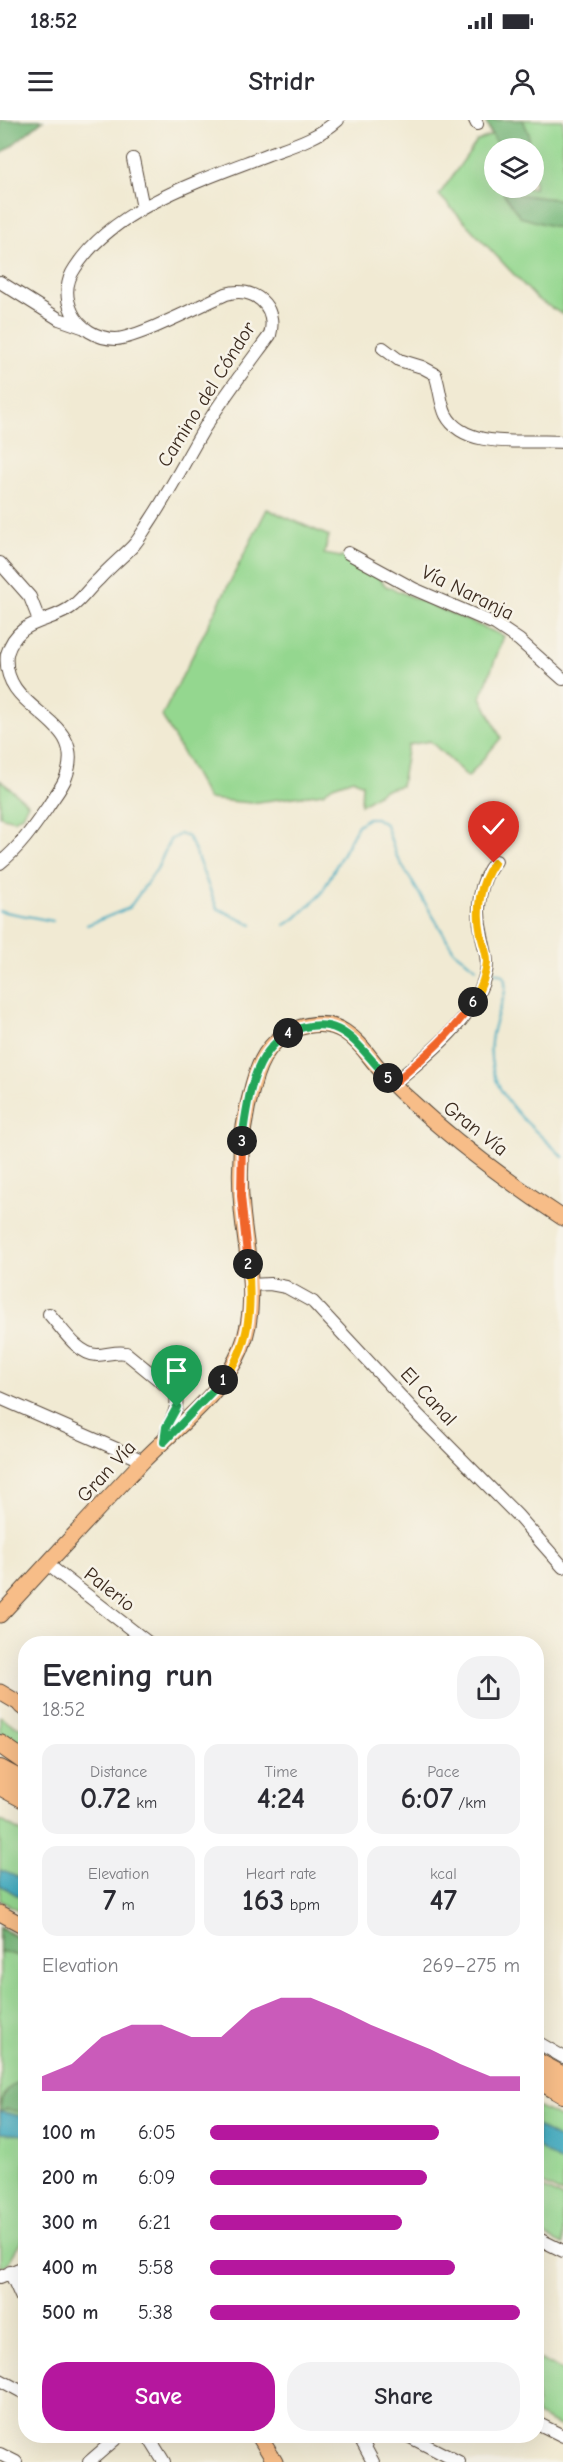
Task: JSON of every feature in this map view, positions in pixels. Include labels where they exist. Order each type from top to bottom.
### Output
[{"type":"highway","points":[[0,1744],[18,1756]]},
{"type":"highway","points":[[0,1769],[18,1779]]},
{"type":"highway","points":[[0,1786],[18,1796]]},
{"type":"highway","points":[[544,2066],[563,2076]]},
{"type":"highway","points":[[544,2083],[563,2094]]},
{"type":"main road","name":"Gran Vía","points":[[0,1615],[218,1385],[237,1357],[249,1325],[250,1285],[242,1203],[242,1143],[250,1094],[264,1055],[275,1042],[289,1032],[313,1024],[330,1026],[346,1033],[356,1040],[393,1084],[451,1136],[563,1218]]},
{"type":"main road","points":[[0,1692],[18,1703]]},
{"type":"main road","points":[[0,1913],[18,1923]]},
{"type":"main road","points":[[252,2443],[264,2462]]},
{"type":"main road","points":[[263,2443],[275,2462]]},
{"type":"street","points":[[83,327],[72,312],[68,298],[68,283],[74,269],[102,239],[143,208],[203,180],[311,139],[338,120]]},
{"type":"street","points":[[133,159],[143,208]]},
{"type":"street","points":[[0,282],[59,319],[83,327]]},
{"type":"street","name":"Camino del Cóndor","points":[[0,863],[30,832],[62,785],[69,760],[60,733],[20,701],[7,681],[2,665],[8,651],[15,638],[26,627],[59,614],[76,604],[135,545],[222,402],[270,335],[272,324],[268,309],[261,299],[250,293],[238,291],[123,338],[102,337],[83,327]]},
{"type":"street","points":[[383,348],[399,360],[422,367],[435,374],[444,411],[451,422],[465,434],[482,439],[563,442]]},
{"type":"street","name":"Vía Naranja","points":[[348,552],[414,589],[495,624],[519,640],[563,679]]},
{"type":"street","points":[[0,563],[30,597],[39,620]]},
{"type":"street","points":[[393,1084],[453,1029],[480,990],[487,964],[480,926],[479,899],[483,884],[496,861]]},
{"type":"street","name":"El Canal","points":[[250,1285],[270,1284],[286,1287],[313,1302],[419,1416],[517,1515],[563,1567]]},
{"type":"street","points":[[49,1314],[80,1348],[99,1355],[126,1353],[175,1393],[177,1407],[166,1427],[164,1442]]},
{"type":"street","points":[[0,1398],[144,1461]]},
{"type":"street","name":"Palerio","points":[[47,1564],[140,1636]]},
{"type":"street","points":[[0,1740],[18,1750]]},
{"type":"street","points":[[544,2046],[563,2057]]},
{"type":"street","points":[[544,2242],[563,2251]]},
{"type":"street","points":[[5,2275],[18,2295]]},
{"type":"street","points":[[0,2380],[18,2390]]},
{"type":"street","points":[[544,2426],[563,2436]]},
{"type":"street","points":[[89,2462],[109,2443]]},
{"type":"street","points":[[152,2443],[164,2462]]},
{"type":"street","points":[[363,2443],[373,2462]]},
{"type":"street","points":[[422,2443],[459,2462]]},
{"type":"street","points":[[0,2454],[16,2462]]},
{"type":"green space","points":[[0,120],[43,120],[0,155]]},
{"type":"green space","points":[[485,120],[563,120],[563,315],[537,299],[439,195],[477,141],[491,135]]},
{"type":"green space","points":[[485,120],[523,120],[529,134],[529,138],[494,138]]},
{"type":"green space","points":[[507,198],[563,200],[563,239],[559,228],[520,217]]},
{"type":"green space","points":[[267,509],[329,536],[324,554],[357,560],[369,567],[386,586],[504,636],[481,697],[501,738],[468,777],[430,741],[408,745],[401,786],[384,790],[361,805],[362,784],[353,779],[333,786],[323,793],[251,803],[208,799],[162,716]]},
{"type":"green space","points":[[0,780],[28,804],[22,815],[14,820],[0,816]]},
{"type":"green space","points":[[0,1716],[18,1727],[18,1745],[0,1733]]},
{"type":"green space","points":[[0,1820],[18,1830],[18,1910],[0,1900]]},
{"type":"green space","points":[[0,1927],[18,1937],[18,2247],[7,2265],[0,2268]]},
{"type":"green space","points":[[0,1928],[18,1938],[18,1956],[1,1951],[0,1955]]},
{"type":"green space","points":[[18,2083],[18,2111],[0,2110],[7,2091]]},
{"type":"green space","points":[[544,2110],[563,2119],[563,2194],[544,2184]]},
{"type":"green space","points":[[544,2188],[563,2198],[563,2245],[544,2236]]},
{"type":"green space","points":[[544,2362],[563,2371],[563,2428],[544,2418]]},
{"type":"water","points":[[0,1870],[18,1877],[18,1896],[0,1885]]},
{"type":"water","points":[[0,2111],[18,2115],[18,2134],[0,2133]]},
{"type":"water","points":[[544,2130],[563,2141],[563,2164],[544,2151]]},
{"type":"waterway","points":[[285,925],[296,918],[321,894],[358,825],[368,818],[376,818],[386,825],[396,855],[454,951],[476,968]]},
{"type":"waterway","points":[[87,925],[129,908],[157,869],[170,840],[180,834],[187,836],[192,844],[217,908],[252,925]]},
{"type":"waterway","points":[[0,911],[53,921]]},
{"type":"waterway","points":[[492,971],[503,975],[505,981],[504,997],[491,1042],[491,1063],[496,1081],[518,1113],[563,1157]]},
{"type":"route","points":[[177,1407],[166,1427],[164,1442],[225,1377],[242,1347],[249,1325],[251,1301],[240,1179],[246,1111],[254,1078],[264,1055],[275,1042],[289,1032],[313,1024],[322,1024],[338,1028],[356,1040],[393,1084],[453,1029],[480,990],[487,957],[478,916],[479,899],[483,884],[494,863]]}]
